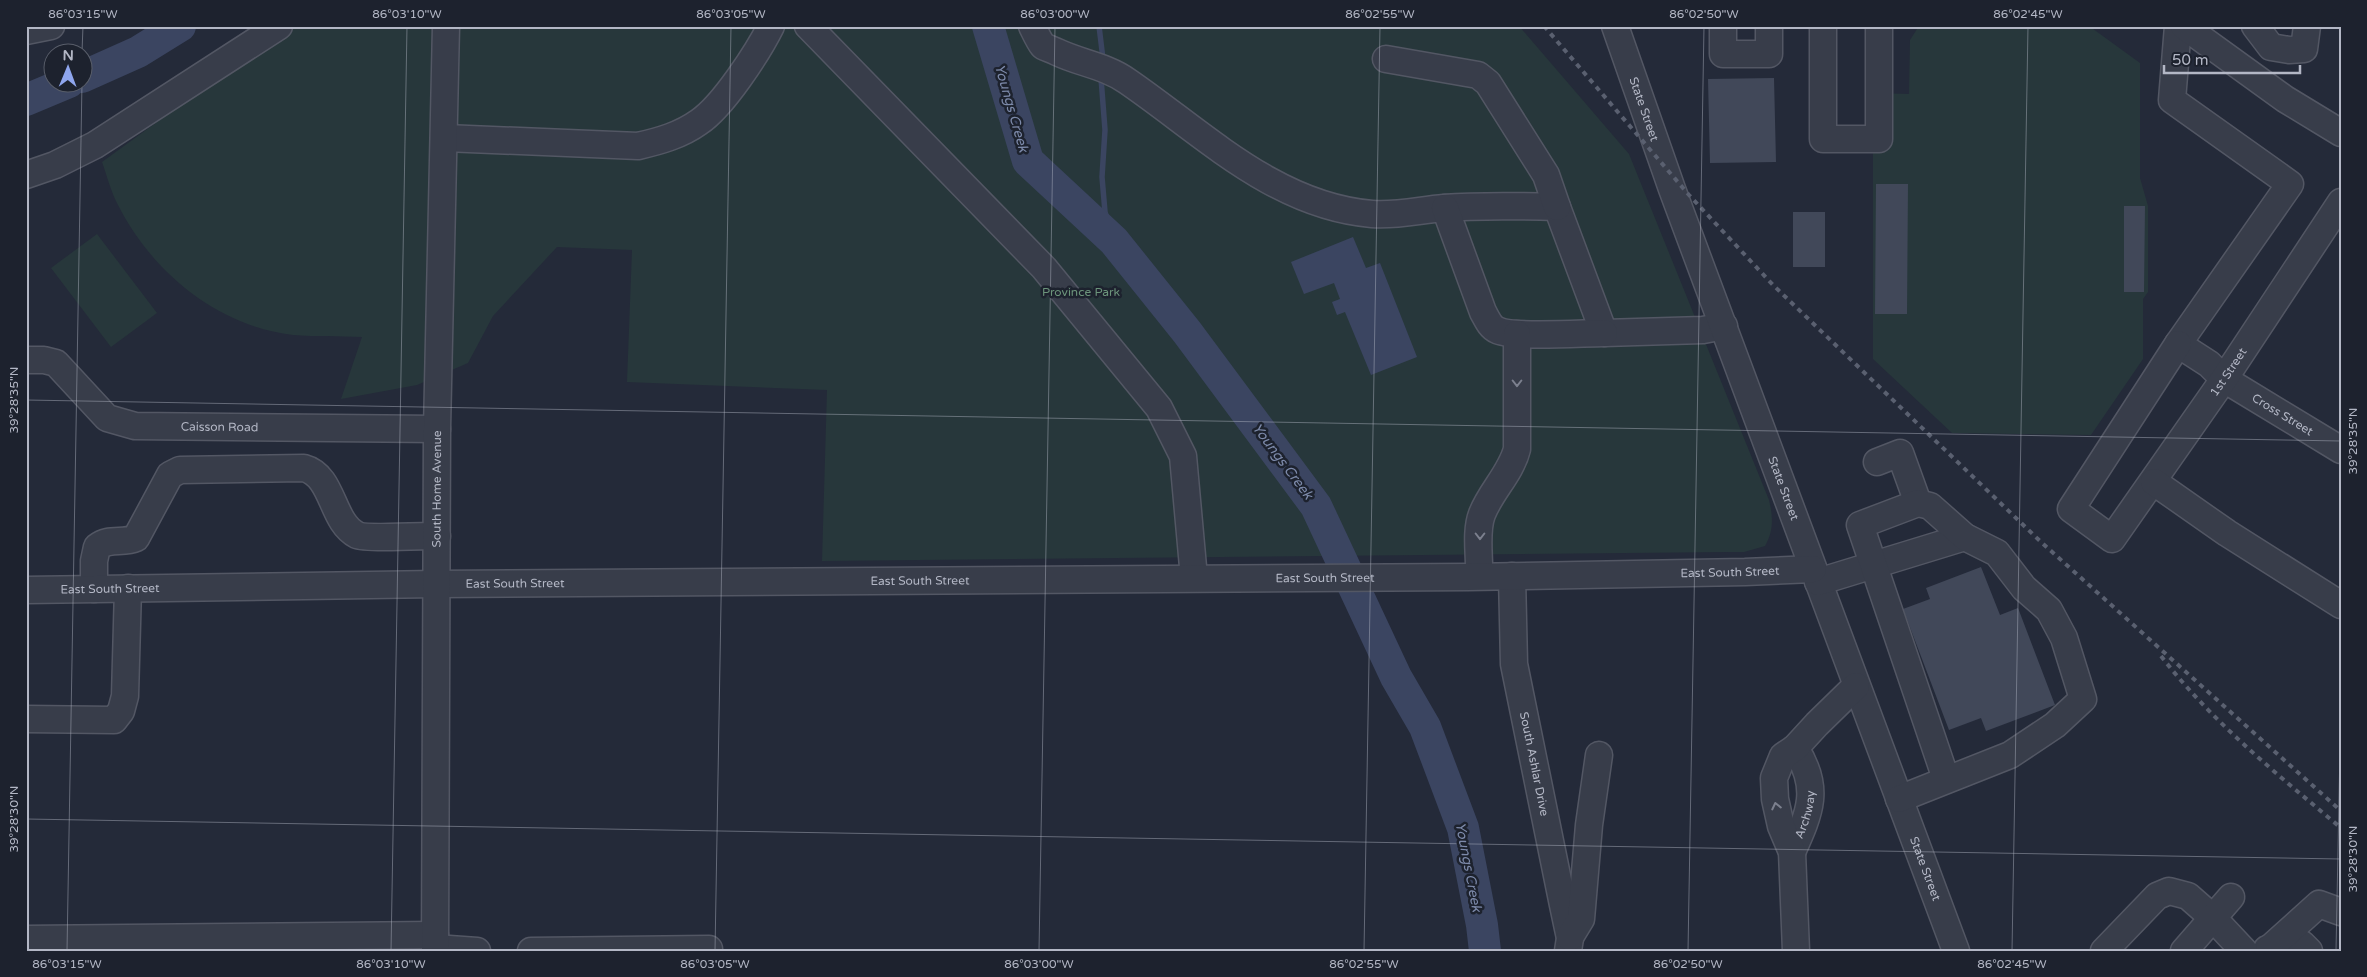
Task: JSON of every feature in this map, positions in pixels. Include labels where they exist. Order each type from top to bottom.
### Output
[{"type":"street","points":[[26,31],[51,26]]},
{"type":"street","points":[[26,175],[54,165],[95,145],[279,26]]},
{"type":"street","name":"South Home Avenue","points":[[435,945],[437,429],[445,138],[446,26]]},
{"type":"street","points":[[445,138],[638,146],[668,139],[700,122],[727,93],[762,44],[771,26]]},
{"type":"street","points":[[808,26],[1044,268],[1158,408],[1183,456],[1194,578]]},
{"type":"street","points":[[1032,26],[1044,46],[1068,57],[1107,70],[1125,80],[1264,179],[1318,202],[1357,212],[1392,215],[1444,208],[1500,206],[1557,207]]},
{"type":"street","name":"State Street","points":[[1615,26],[1669,180],[1956,951]]},
{"type":"street","points":[[1723,26],[1723,54],[1769,54],[1769,26]]},
{"type":"street","points":[[1823,26],[1823,139],[1878,139],[1879,26]]},
{"type":"street","points":[[2178,26],[2172,100],[2290,184],[2178,344]]},
{"type":"street","points":[[2184,26],[2285,99],[2341,133]]},
{"type":"street","points":[[2254,26],[2271,47],[2289,50],[2304,49],[2306,26]]},
{"type":"street","points":[[1386,59],[1478,75],[1488,83],[1546,175],[1604,333]]},
{"type":"street","name":"1st Street","points":[[2178,344],[2070,509],[2112,539],[2154,482],[2224,379],[2341,202]]},
{"type":"street","points":[[1444,208],[1483,312],[1492,327],[1500,332],[1517,334],[1604,333],[1703,330],[1724,326]]},
{"type":"street","points":[[1474,577],[1480,522],[1494,492],[1514,460],[1517,449],[1517,334]]},
{"type":"street","name":"Cross Street","points":[[2178,344],[2209,364],[2224,379],[2341,450]]},
{"type":"street","name":"Caisson Road","points":[[26,360],[44,360],[56,363],[107,418],[135,426],[437,429]]},
{"type":"street","points":[[1877,462],[1900,453],[1918,503]]},
{"type":"street","points":[[94,589],[94,561],[97,547],[107,541],[136,538],[170,475],[180,470],[304,468],[317,474],[346,527],[358,536],[438,536]]},
{"type":"street","points":[[2154,482],[2227,532],[2341,605]]},
{"type":"street","points":[[1898,799],[2010,755],[2055,725],[2083,699],[2064,638],[2049,610],[2024,588],[1997,553],[1966,537],[1930,506],[1918,503],[1860,525],[1946,780]]},
{"type":"street","name":"East South Street","points":[[26,590],[437,584],[1474,577],[1745,572],[1816,575],[1873,566],[1966,537]]},
{"type":"street","name":"South Ashlar Drive","points":[[1512,576],[1514,664],[1569,944]]},
{"type":"street","points":[[26,719],[114,720],[121,710],[125,696],[128,588]]},
{"type":"street","name":"Archway","points":[[1796,951],[1792,852],[1781,826],[1775,799],[1774,778],[1784,756],[1795,748],[1816,724],[1856,686]]},
{"type":"street","name":"Archway","points":[[1792,852],[1802,828],[1811,797],[1810,777],[1805,763],[1795,748]]},
{"type":"street","points":[[1569,944],[1581,919],[1589,825],[1599,755]]},
{"type":"street","points":[[2104,951],[2157,896],[2169,891],[2188,896],[2247,949],[2302,944],[2309,951]]},
{"type":"street","points":[[2184,951],[2231,897]]},
{"type":"street","points":[[2247,949],[2319,904],[2341,912]]},
{"type":"street","points":[[26,939],[435,945],[478,951]]},
{"type":"street","points":[[531,951],[709,948]]},
{"type":"green space","name":"Province Park","points":[[289,26],[1519,26],[1629,154],[1769,500],[1772,518],[1770,534],[1765,546],[1744,552],[822,561],[827,390],[627,382],[632,250],[557,247],[493,316],[468,363],[417,385],[341,399],[362,337],[293,335],[265,330],[213,308],[168,273],[149,252],[132,229],[118,205],[102,162]]},
{"type":"green space","points":[[1919,26],[2089,26],[2140,63],[2140,178],[2148,206],[2148,292],[2143,299],[2143,359],[2091,435],[1952,433],[1873,359],[1873,93],[1909,94],[1910,40]]},
{"type":"green space","points":[[97,234],[157,313],[111,347],[51,268]]},
{"type":"water","points":[[1353,237],[1366,268],[1380,263],[1417,357],[1371,375],[1345,312],[1337,315],[1332,302],[1340,299],[1334,283],[1304,294],[1291,262]]},
{"type":"building","points":[[1774,78],[1776,162],[1710,163],[1708,79]]},
{"type":"building","points":[[1876,184],[1908,184],[1907,314],[1875,314]]},
{"type":"building","points":[[2124,206],[2145,206],[2144,292],[2124,292]]},
{"type":"building","points":[[1793,212],[1825,212],[1825,267],[1793,267]]},
{"type":"building","points":[[1981,567],[2000,615],[2018,608],[2055,705],[1986,731],[1981,718],[1949,730],[1903,609],[1930,599],[1926,588]]},
{"type":"waterway","name":"Youngs Creek","points":[[92,73],[138,52],[180,26]]},
{"type":"waterway","name":"Youngs Creek","points":[[988,26],[1028,161],[1114,241],[1187,332],[1316,506],[1396,677],[1425,727],[1463,828],[1482,925],[1485,951]]},
{"type":"waterway","points":[[1099,26],[1103,59]]},
{"type":"waterway","points":[[1101,78],[1105,130],[1102,177],[1105,212],[1114,241]]},
{"type":"waterway","name":"Youngs Creek","points":[[26,100],[45,92]]},
{"type":"railway","points":[[1544,26],[1689,195],[1773,285],[2041,542],[2341,811]]},
{"type":"railway","points":[[2161,656],[2223,725],[2341,828]]}]
